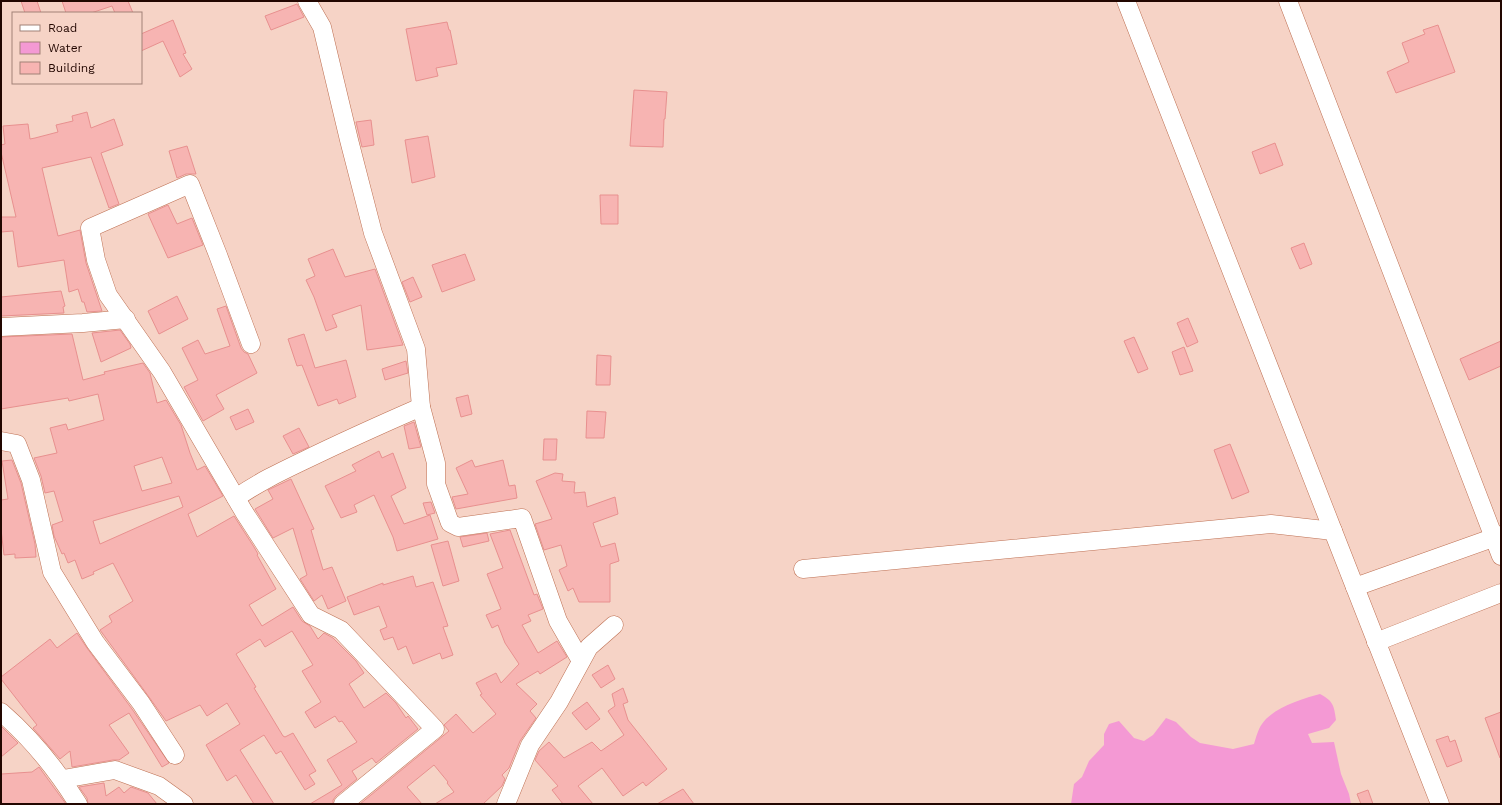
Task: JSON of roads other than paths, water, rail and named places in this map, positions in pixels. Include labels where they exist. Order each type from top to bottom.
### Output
[{"type":"street","points":[[307,1],[322,27],[373,233],[416,349],[421,407],[436,463],[436,484],[450,523],[458,527],[522,518],[558,621],[581,661]]},
{"type":"street","points":[[1126,1],[1440,804]]},
{"type":"street","points":[[1288,1],[1498,536],[1501,556]]},
{"type":"street","points":[[251,344],[190,184],[90,228],[96,260],[108,295],[162,372],[236,498],[311,615],[340,630],[435,729],[343,804]]},
{"type":"street","points":[[1,327],[126,319]]},
{"type":"street","points":[[236,498],[249,489],[322,452],[421,407]]},
{"type":"street","points":[[1,441],[17,444],[20,451],[31,480],[52,572],[95,642],[142,703],[175,755]]},
{"type":"street","points":[[803,569],[1271,524],[1333,531]]},
{"type":"street","points":[[1355,588],[1498,536]]},
{"type":"street","points":[[1376,642],[1501,593]]},
{"type":"street","points":[[506,804],[530,745],[559,702],[589,647],[614,625]]},
{"type":"street","points":[[1,712],[15,724],[63,779],[78,804]]},
{"type":"street","points":[[63,779],[116,770],[159,786],[184,804]]},
{"type":"water","points":[[1320,694],[1328,699],[1332,704],[1336,720],[1329,728],[1308,734],[1312,743],[1334,742],[1341,774],[1349,794],[1351,804],[1071,804],[1074,784],[1082,777],[1089,761],[1104,745],[1104,734],[1109,724],[1119,721],[1134,738],[1144,741],[1153,735],[1166,718],[1176,722],[1191,737],[1200,743],[1233,749],[1254,744],[1261,726],[1272,714],[1297,701]]}]
